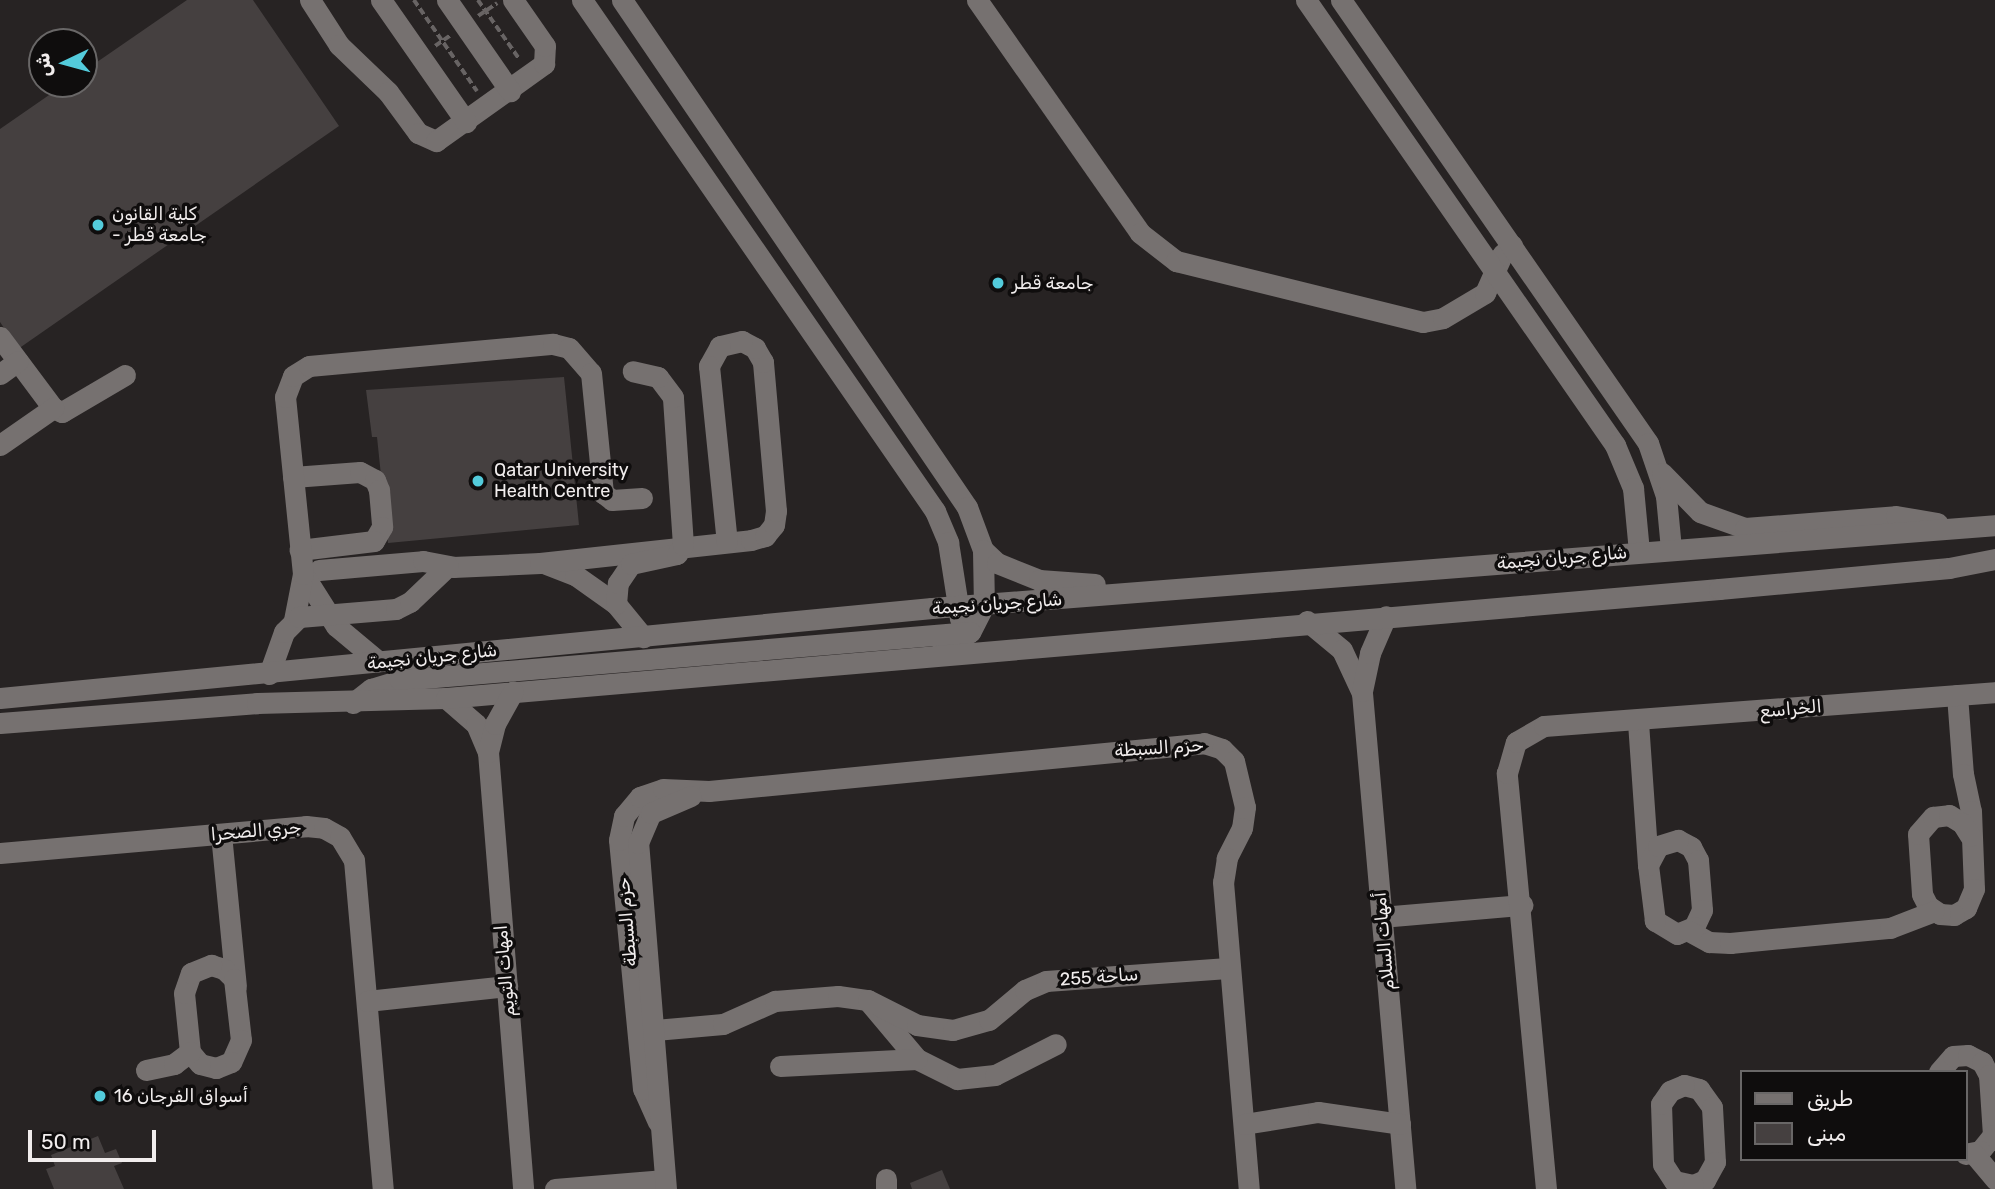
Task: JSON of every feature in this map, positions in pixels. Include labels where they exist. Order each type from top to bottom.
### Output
[{"type":"street","points":[[310,0],[339,45],[388,92],[421,137],[442,140],[544,64],[545,46],[513,0]]},
{"type":"street","points":[[381,0],[466,122]]},
{"type":"street","points":[[446,0],[510,91]]},
{"type":"street","points":[[582,0],[935,511],[952,559],[956,607],[970,632],[1000,649]]},
{"type":"street","points":[[622,0],[830,309],[959,492],[983,550],[984,606],[970,632],[936,655]]},
{"type":"street","points":[[977,0],[1140,233],[1176,261],[1423,322],[1443,318],[1485,293],[1496,276],[1502,255],[1512,245]]},
{"type":"street","points":[[1306,0],[1624,462],[1636,501],[1639,552]]},
{"type":"street","points":[[1341,0],[1639,428],[1659,469],[1671,549]]},
{"type":"street","points":[[1335,41],[1359,25]]},
{"type":"street","points":[[805,326],[830,309]]},
{"type":"street","points":[[0,337],[53,408],[62,412],[73,410],[125,375]]},
{"type":"street","points":[[314,576],[391,570],[430,561],[448,566],[540,563],[727,542],[765,536],[776,518],[763,362],[755,348],[734,340],[720,346],[709,366],[727,542]]},
{"type":"street","points":[[377,662],[326,613],[314,576],[300,550],[285,397],[289,382],[301,370],[553,344],[576,352],[591,373],[603,493],[612,500],[642,498]]},
{"type":"street","points":[[0,374],[18,361]]},
{"type":"street","points":[[616,604],[625,569],[638,560],[677,555],[683,545],[671,425],[654,390],[633,376]]},
{"type":"street","points":[[0,445],[53,408]]},
{"type":"street","points":[[1659,469],[1700,512],[1745,528],[1896,516],[1918,517],[1949,529]]},
{"type":"street","points":[[293,477],[360,472],[370,476],[379,490],[382,527],[374,541],[300,550]]},
{"type":"street","name":"شارع جريان نجيمة","points":[[0,698],[956,607],[1995,525]]},
{"type":"street","points":[[983,550],[1009,569],[1060,584],[1170,578],[1199,589]]},
{"type":"street","points":[[0,723],[257,703],[353,703],[446,698],[1307,621],[1800,582],[1995,559]]},
{"type":"street","points":[[540,563],[575,575],[616,604],[643,637]]},
{"type":"street","points":[[294,620],[326,613],[396,609],[448,566]]},
{"type":"street","points":[[391,570],[411,579],[421,589]]},
{"type":"street","points":[[269,674],[284,632],[294,620],[314,576]]},
{"type":"street","name":"أمهات السلام","points":[[1386,616],[1370,653],[1362,693],[1405,1189]]},
{"type":"street","name":"أمهات السلام","points":[[1307,621],[1342,650],[1362,693]]},
{"type":"street","points":[[353,703],[380,685],[400,680],[970,632]]},
{"type":"street","name":"امهات التويم","points":[[488,752],[495,724],[513,692]]},
{"type":"street","name":"الخراسع","points":[[1546,1189],[1507,762],[1516,742],[1544,726],[1638,722],[1995,692]]},
{"type":"street","points":[[1638,722],[1647,808],[1648,865],[1655,921],[1670,933],[1689,931],[1709,942],[1730,943],[1890,928],[1934,911],[1954,915],[1970,902],[1974,889],[1971,811],[1963,774],[1957,695]]},
{"type":"street","name":"امهات التويم","points":[[446,698],[476,724],[488,752],[523,1189]]},
{"type":"street","name":"حزم السبطة","points":[[658,1122],[643,1089],[643,995],[636,928],[630,805],[651,792],[709,791],[1213,745],[1228,754],[1238,769],[1245,807],[1242,828],[1224,870],[1228,968],[1249,1189]]},
{"type":"street","points":[[1934,911],[1922,894],[1917,841],[1922,827],[1941,815],[1955,797],[1963,774]]},
{"type":"street","points":[[1647,808],[1671,840],[1685,843],[1698,860],[1702,910],[1689,931]]},
{"type":"street","points":[[1941,815],[1956,818],[1970,836]]},
{"type":"street","name":"جري الصحرا","points":[[0,853],[315,826],[333,831],[347,844],[354,860],[383,1189]]},
{"type":"street","points":[[221,834],[241,1040],[236,1056],[216,1068],[200,1064],[190,1052],[184,986],[191,973],[204,965],[230,928]]},
{"type":"street","points":[[1648,865],[1653,851],[1671,840]]},
{"type":"street","points":[[1381,917],[1522,905]]},
{"type":"street","points":[[204,965],[224,969],[236,986]]},
{"type":"street","name":"ساحة 255","points":[[868,1000],[917,1025],[941,1030],[966,1028],[989,1020],[1025,990],[1046,981],[1228,968]]},
{"type":"street","points":[[367,1001],[507,986]]},
{"type":"street","name":"حزم السبطة","points":[[555,1189],[666,1184],[658,1122],[660,1086],[655,1030],[643,995]]},
{"type":"street","points":[[655,1030],[733,1023],[784,1000],[838,996],[868,1000],[917,1059],[944,1075],[983,1079],[1056,1044]]},
{"type":"street","points":[[146,1070],[174,1064],[190,1052]]},
{"type":"street","points":[[1940,1070],[1947,1060],[1961,1054],[1982,1062],[1989,1075],[1994,1131],[1986,1147],[1969,1154],[1995,1179]]},
{"type":"street","points":[[780,1066],[917,1059]]},
{"type":"street","points":[[1244,1124],[1318,1112],[1400,1124]]},
{"type":"path","points":[[414,0],[488,107]]},
{"type":"path","points":[[478,0],[531,76]]},
{"type":"path","points":[[420,56],[501,0]]},
{"type":"building","name":"كلية القانون - جامعة قطر","points":[[187,0],[253,0],[339,126],[18,349],[0,322],[0,129],[45,98],[98,98],[98,61]]},
{"type":"building","name":"Qatar University Health Centre","points":[[564,377],[579,525],[388,543],[377,437],[372,437],[366,390]]},
{"type":"building","points":[[98,1136],[105,1153],[116,1149],[122,1163],[114,1166],[124,1189],[54,1189],[46,1169],[55,1166],[51,1155]]},
{"type":"building","points":[[942,1170],[950,1189],[912,1189],[910,1183]]},
{"type":"place","name":"كلية القانون - جامعة قطر","points":[[98,225]]},
{"type":"place","name":"جامعة قطر","points":[[998,283]]},
{"type":"place","name":"Qatar University Health Centre","points":[[478,481]]},
{"type":"place","name":"أسواق الفرجان 16","points":[[100,1096]]}]
